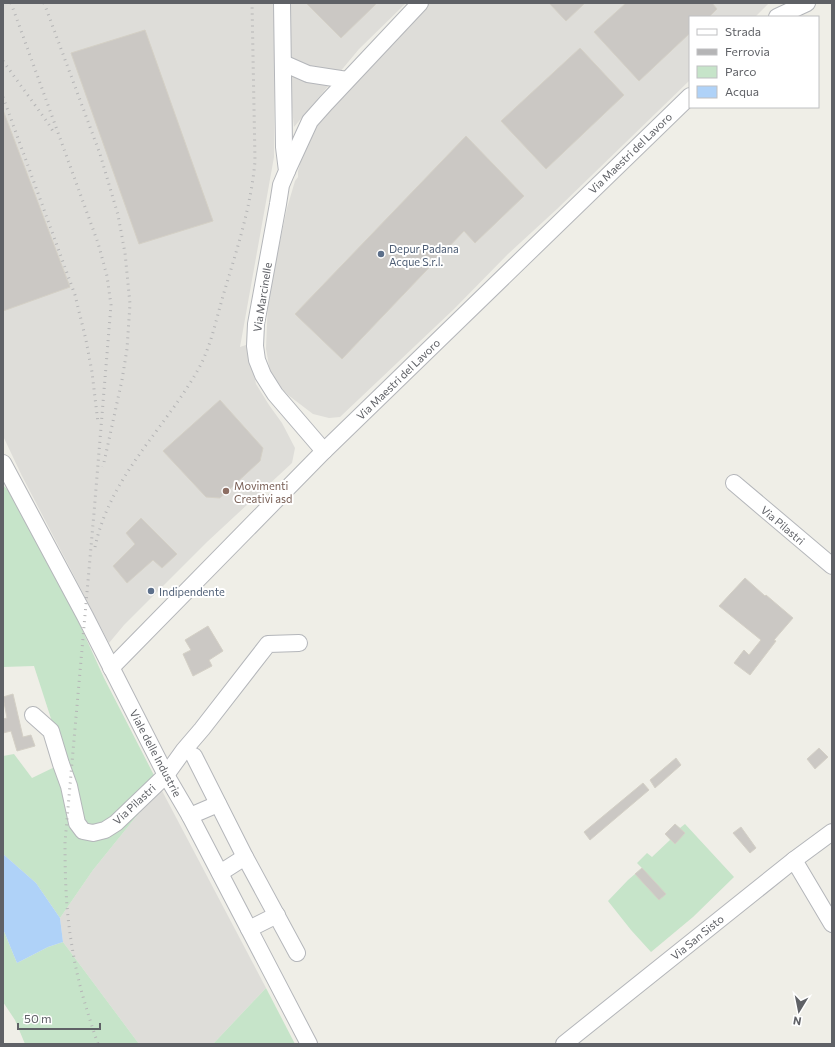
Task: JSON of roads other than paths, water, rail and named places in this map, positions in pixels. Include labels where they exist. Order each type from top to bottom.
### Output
[{"type":"street","name":"Via Marcinelle","points":[[282,3],[284,147],[287,171]]},
{"type":"street","name":"Via Marcinelle","points":[[324,451],[275,394],[262,375],[257,360],[255,346],[256,324],[281,185],[310,121],[420,3]]},
{"type":"street","points":[[770,16],[779,3]]},
{"type":"street","points":[[779,16],[807,3]]},
{"type":"street","points":[[283,63],[308,74],[347,80]]},
{"type":"street","name":"Via Maestri del Lavoro","points":[[112,668],[324,451],[689,97]]},
{"type":"street","name":"Viale delle Industrie","points":[[3,463],[82,610],[166,775],[190,816],[309,1044]]},
{"type":"street","name":"Via Pilastri","points":[[734,483],[832,566]]},
{"type":"street","name":"Via Pilastri","points":[[33,715],[51,731],[61,764],[70,786],[77,823],[83,831],[93,833],[105,830],[116,823],[166,775],[268,644],[299,643]]},
{"type":"street","points":[[194,756],[245,857],[297,953]]},
{"type":"street","points":[[190,816],[218,804]]},
{"type":"street","name":"Via San Sisto","points":[[564,1044],[794,860],[832,832]]},
{"type":"street","points":[[220,873],[245,857]]},
{"type":"street","points":[[794,860],[832,924]]},
{"type":"street","points":[[249,930],[277,915]]},
{"type":"water","points":[[3,854],[36,883],[60,918],[63,942],[48,947],[17,963],[3,929]]},
{"type":"railway","points":[[11,3],[98,243],[107,276],[111,305],[65,842],[66,894],[72,946],[83,996],[98,1044]]},
{"type":"railway","points":[[44,3],[100,154],[118,215],[125,253],[130,304],[127,349],[122,380],[103,467]]},
{"type":"railway","points":[[95,547],[102,521],[113,498],[126,475],[171,412],[199,368],[213,333],[242,230],[253,178],[255,161],[252,3]]},
{"type":"railway","points":[[3,61],[54,133]]},
{"type":"railway","points":[[3,97],[75,295],[92,372],[98,423]]},
{"type":"place","name":"Depur Padana Acque S.r.l.","points":[[381,254]]},
{"type":"place","name":"Movimenti Creativi asd","points":[[226,491]]},
{"type":"place","name":"Indipendente","points":[[151,591]]}]
